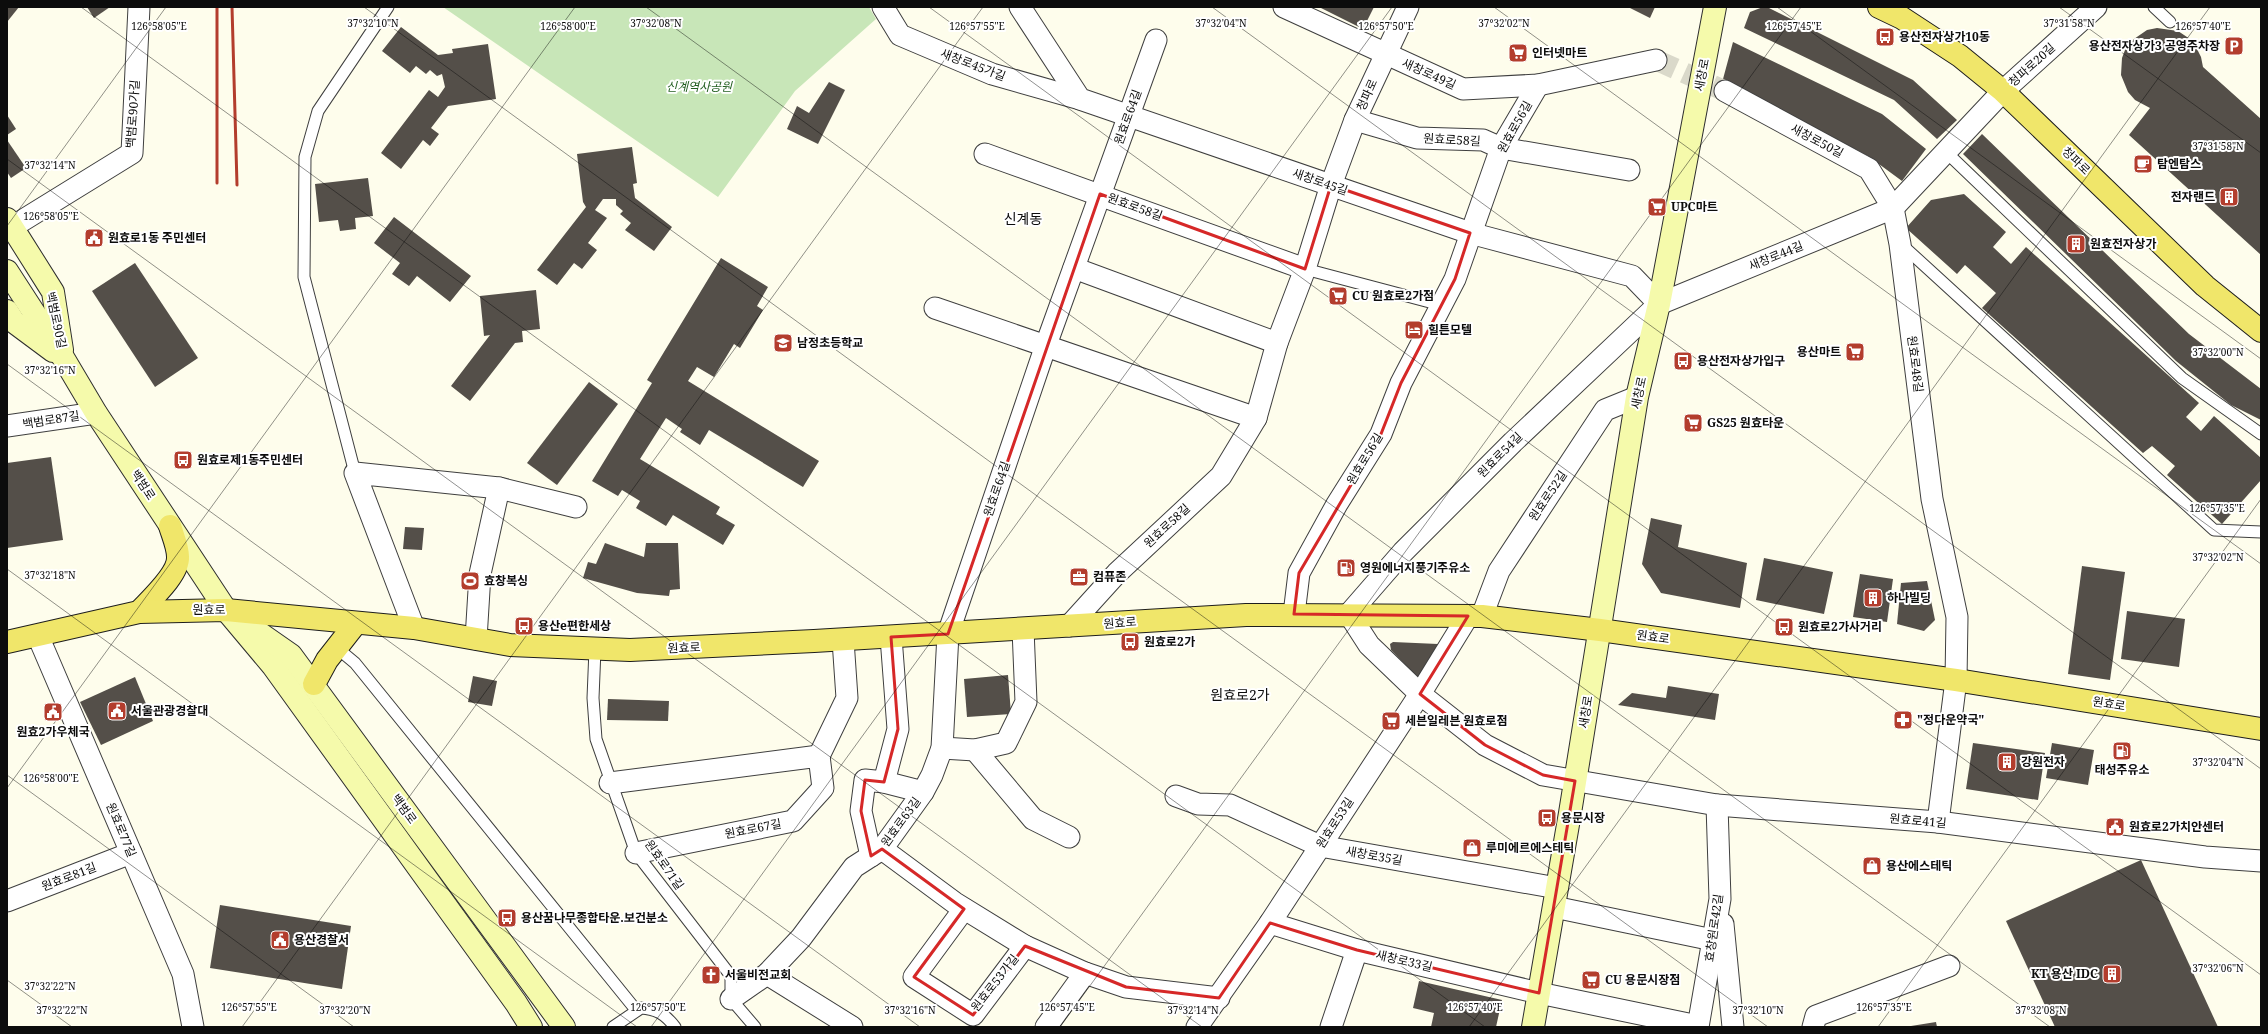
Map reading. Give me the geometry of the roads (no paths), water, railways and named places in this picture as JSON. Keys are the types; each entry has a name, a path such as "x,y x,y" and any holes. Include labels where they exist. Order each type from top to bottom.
{"main road":[{"name":"새창로","path":"1532,1027 1575,781 1637,397 1659,304 1715,7"},
{"name":"청파로","path":"1879,7 1902,18 1960,56 2003,91 2205,286 2261,331"},
{"name":"백범로90길","path":"10,223 53,292 64,359"},
{"name":"백범로","path":"7,271 64,359 96,413 226,610 273,666 531,1027"},
{"name":"백범로","path":"7,280 64,359"},
{"name":"백범로90길","path":"7,311 14,322 64,359"},
{"path":"139,612 162,587 176,567 179,558 170,526"},
{"name":"백범로","path":"226,610 291,655 558,1023"},
{"name":"원효로","path":"7,642 139,612 226,610 414,628 510,645 630,650 843,640 1246,615 1349,614 1475,616 1600,630 1956,680 2261,729"},
{"path":"306,713 306,698 319,692 321,670 356,623"}],"street":[{"name":"백범로90가길","path":"10,223 132,153 139,7"},
{"name":"새창로45가길","path":"882,7 900,35 992,74 1080,99"},
{"path":"1020,7 1080,99"},
{"name":"새창로49길","path":"1284,7 1463,89 1538,85 1656,60"},
{"name":"청파로","path":"1331,185 1356,120 1385,54 1408,7"},
{"name":"청파로20길","path":"2003,91 2096,7"},
{"name":"원효로64길","path":"948,634 1046,345 1156,40"},
{"name":"원효로56길","path":"1294,614 1299,573 1337,504 1381,434 1401,383 1455,279 1501,148 1538,85"},
{"name":"새창로50길","path":"1725,91 1869,169 1893,208"},
{"path":"1893,208 2003,91"},
{"name":"새창로45길","path":"1080,99 1128,117 1470,233 1632,276 1659,304"},
{"name":"원효로58길","path":"1356,120 1417,138 1483,140 1501,148"},
{"path":"1501,148 1629,170"},
{"path":"985,154 1100,194"},
{"name":"원효로58길","path":"1068,626 1117,573 1221,476 1256,418 1277,343 1305,269 1331,185"},
{"name":"원효로58길","path":"1100,194 1305,269"},
{"name":"새창로44길","path":"1659,304 1893,208"},
{"name":"원효로48길","path":"1893,208 1900,244 1932,499 1957,617 1956,680"},
{"path":"1074,268 1277,343"},
{"name":"원효로54길","path":"1349,614 1403,552 1513,442 1659,304"},
{"path":"935,308 1256,418"},
{"name":"원효로52길","path":"1475,616 1499,571 1605,410 1637,397"},
{"name":"백범로87길","path":"7,426 96,413"},
{"path":"414,628 355,473 499,488 576,507"},
{"path":"476,639 480,574 499,488"},
{"path":"1349,614 1369,645 1420,694 1485,745 1543,774 1575,781"},
{"name":"원효로53길","path":"1197,1027 1219,998 1270,923 1420,694 1475,616"},
{"path":"942,748 975,750 1006,743 1026,702 1023,629"},
{"name":"원효로63길","path":"731,999 766,974 801,938 854,867 877,853 923,792 942,748 948,634"},
{"name":"원효로77길","path":"38,636 182,974 193,1027"},
{"path":"884,782 898,729 891,637"},
{"path":"610,783 819,756 847,698 843,640"},
{"path":"1938,822 1956,680"},
{"path":"975,750 1033,819 1068,837"},
{"name":"원효로67길","path":"636,853 793,821 823,788 819,756"},
{"path":"877,853 861,811 865,780 884,782 923,792"},
{"name":"원효로41길","path":"1575,781 1716,805 1938,822 2204,856 2261,861"},
{"name":"새창로35길","path":"1176,796 1198,804 1230,805 1320,846 1555,898"},
{"name":"효창원로42길","path":"1698,1026 1720,899 1716,805"},
{"name":"원효로81길","path":"7,901 131,853"},
{"name":"원효로53가길","path":"877,853 1025,946 1085,973 1126,987 1219,998"},
{"path":"1555,898 1713,940"},
{"path":"1720,899 1733,1027"},
{"name":"원효로53가길","path":"964,909 914,978 973,1016 1025,946"},
{"name":"새창로33길","path":"1270,923 1358,950 1539,993"},
{"path":"1331,1027 1358,950"},
{"path":"1814,1022 1949,966"},
{"path":"1046,1027 1085,973"},
{"path":"766,974 852,1027"},
{"path":"1539,993 1698,1026"}],"lane":[{"path":"355,473 304,277 306,156 318,111 388,7"},
{"path":"2154,7 2170,22"},
{"path":"1946,152 2182,378 2261,434"},
{"path":"1900,244 2214,530 2261,532"},
{"path":"1305,269 1441,305"},
{"path":"337,648 355,663 636,1010"},
{"name":"원효로71길","path":"595,649 593,698 596,738 610,783 636,853 731,976 731,999"},
{"path":"731,999 755,1027"},
{"path":"613,1027 641,1008 655,1010 662,1013 674,1027"}],"tunnel":[{"path":"1656,60 1725,91"}],"railway":[{"path":"217,7 217,183"},
{"path":"232,7 237,185"}],"place":[{"name":"용산전자상가10동","path":"1885,37"},
{"name":"용산전자상가3 공영주차장","path":"2234,46"},
{"name":"인터넷마트","path":"1518,53"},
{"name":"탐엔탐스","path":"2143,164"},
{"name":"전자랜드","path":"2229,197"},
{"name":"UPC마트","path":"1657,207"},
{"name":"원효로1동 주민센터","path":"94,238"},
{"name":"원효전자상가","path":"2076,244"},
{"name":"CU 원효로2가점","path":"1338,296"},
{"name":"힐튼모텔","path":"1414,330"},
{"name":"남정초등학교","path":"783,343"},
{"name":"용산마트","path":"1855,352"},
{"name":"용산전자상가입구","path":"1683,361"},
{"name":"GS25 원효타운","path":"1693,423"},
{"name":"원효로제1동주민센터","path":"183,460"},
{"name":"영원에너지풍기주유소","path":"1346,568"},
{"name":"컴퓨존","path":"1079,577"},
{"name":"효창복싱","path":"470,581"},
{"name":"하나빌딩","path":"1873,598"},
{"name":"용산e편한세상","path":"524,626"},
{"name":"원효로2가사거리","path":"1784,627"},
{"name":"원효로2가","path":"1130,642"},
{"name":"서울관광경찰대","path":"117,711"},
{"name":"원효2가우체국","path":"53,712"},
{"name":"\"정다운약국\"","path":"1903,720"},
{"name":"세븐일레븐 원효로점","path":"1391,721"},
{"name":"태성주유소","path":"2122,751"},
{"name":"강원전자","path":"2007,762"},
{"name":"용문시장","path":"1547,818"},
{"name":"원효로2가치안센터","path":"2115,827"},
{"name":"루미에르에스테틱","path":"1472,848"},
{"name":"용산에스테틱","path":"1872,866"},
{"name":"용산꿈나무종합타운.보건분소","path":"507,918"},
{"name":"용산경찰서","path":"280,940"},
{"name":"KT 용산 IDC","path":"2112,974"},
{"name":"서울비전교회","path":"711,975"},
{"name":"CU 용문시장점","path":"1591,980"}],"district":[{"name":"신계동","path":"1023,219"},
{"name":"원효로2가","path":"1240,695"}],"park label":[{"name":"신계역사공원","path":"699,87"}]}
